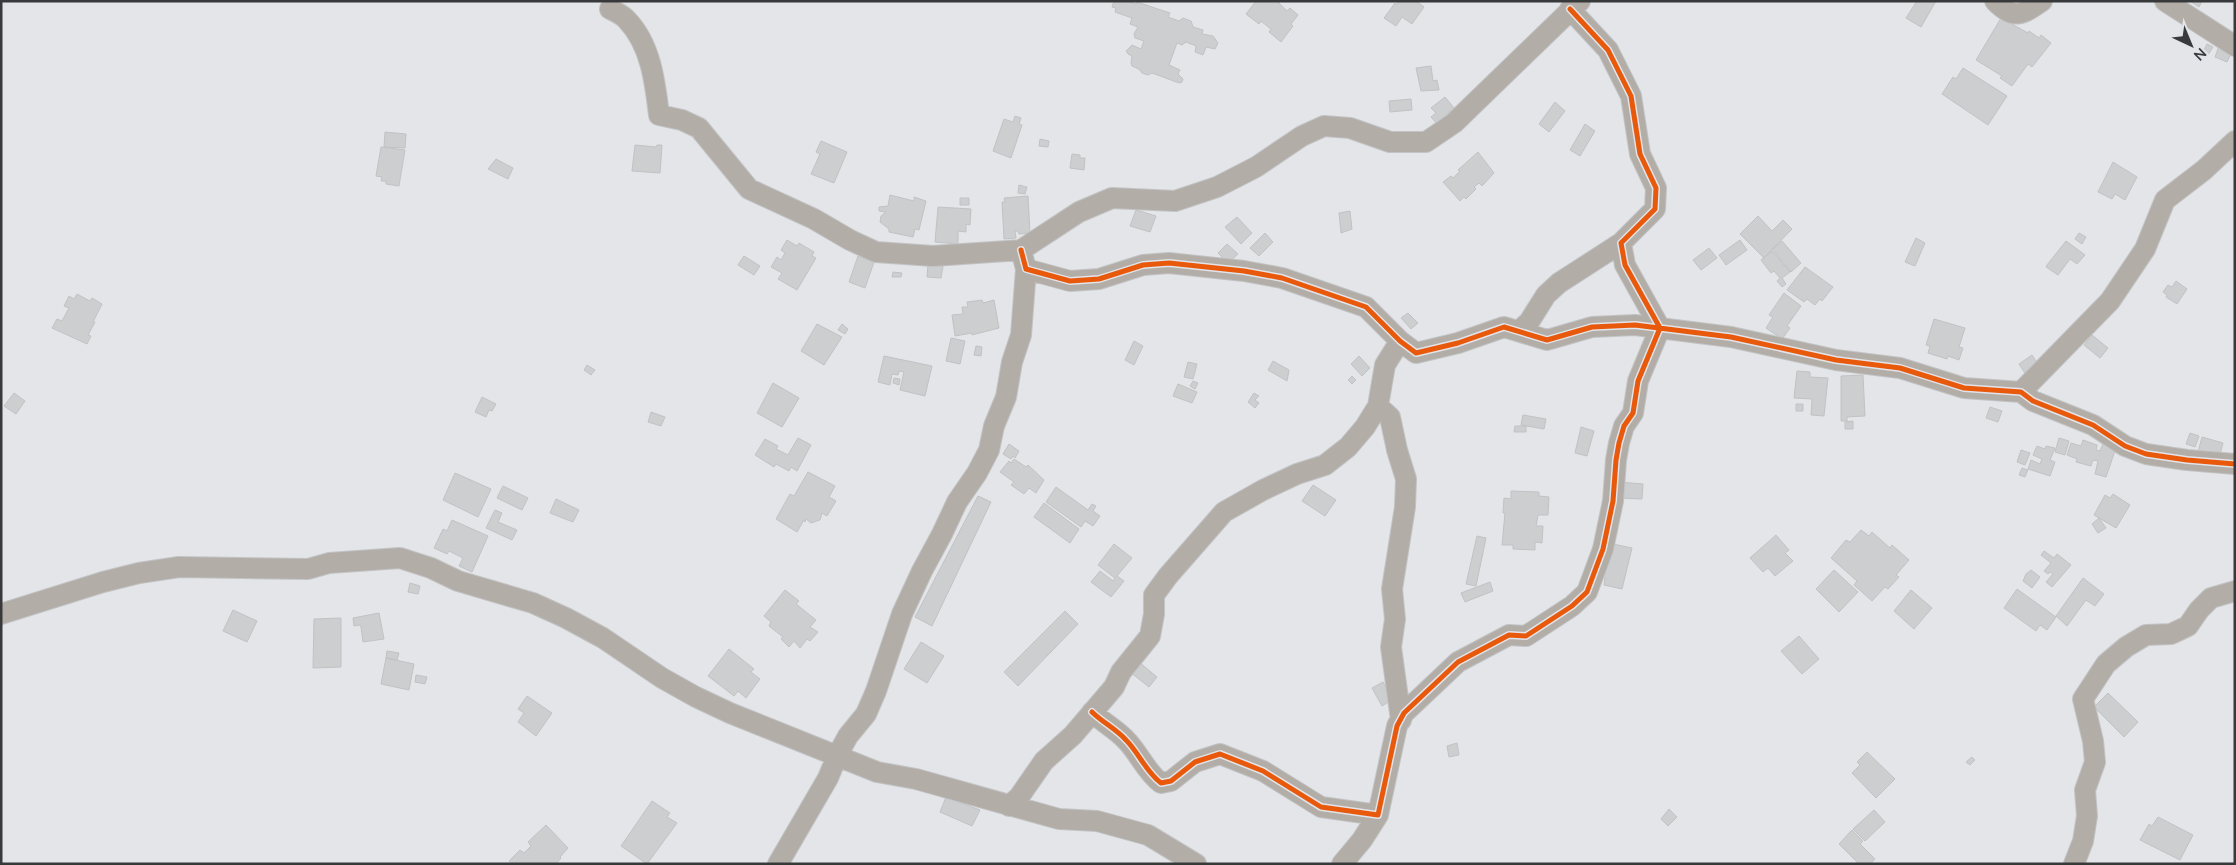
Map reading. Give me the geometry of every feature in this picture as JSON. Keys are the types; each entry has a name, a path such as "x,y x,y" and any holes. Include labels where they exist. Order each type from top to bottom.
{"street":[{"path":"1995,1 2008,11 2018,14 2027,13 2042,1"},
{"path":"2165,1 2235,46"},
{"path":"778,864 828,778 848,736 866,714 882,675 902,614 922,571 957,502 977,473 989,450 994,426 1006,397 1012,362 1021,335 1023,260 1079,212 1112,198 1175,201 1217,187 1256,167 1302,136 1324,126 1350,128 1390,142 1426,142 1454,123 1575,5 1608,50 1631,96 1640,154 1656,188 1655,210 1621,243 1559,283 1546,295 1529,322 1519,331"},
{"path":"610,9 626,19 638,35 649,57 659,115 682,120 699,128 749,189 814,219 850,240 876,252 1023,260 1056,279 1070,281 1099,278 1143,265 1169,263 1273,276 1366,307 1416,353 1451,346 1504,327 1547,340 1592,327 1635,325 1731,337 1836,360 1900,368 1964,388 2021,392 2042,405 2093,425 2125,446 2146,454 2187,460 2234,462"},
{"path":"2021,392 2110,301 2145,249 2165,200 2232,150"},
{"path":"1621,243 1625,265 1660,328"},
{"path":"1023,293 1046,286 1056,279"},
{"path":"1342,864 1362,840 1378,815 1386,770 1401,720 1415,702 1458,662 1509,635 1526,636 1572,606 1587,592 1603,549 1613,501 1619,443 1624,426 1633,413 1638,381 1660,328"},
{"path":"1010,806 1019,797 1044,761 1073,735 1114,687 1121,672 1150,636 1154,614 1154,595 1168,576 1224,512 1262,490 1297,474 1325,466 1348,447 1365,427 1378,406 1384,365 1400,340"},
{"path":"1378,406 1390,417 1406,480 1406,507 1392,589 1395,619 1391,647 1401,720"},
{"path":"1,614 103,582 139,573 179,567 308,569 329,563 400,558 432,568 458,581 533,603 603,638 662,678 696,697 730,713 876,772 916,779 1059,819 1097,821 1148,836 1196,864"},
{"path":"2074,864 2083,841 2087,816 2085,790 2095,762 2093,740 2083,699 2106,664 2126,647 2146,635 2171,634 2188,626 2199,610 2211,598 2235,591"},
{"path":"1092,712 1105,725 1125,738 1153,777 1161,783 1171,781 1195,762 1220,754 1263,771 1321,806 1378,815"}],"building":[{"path":"1114,1 1128,1 1136,4 1137,2 1170,13 1168,17 1179,21 1183,18 1191,21 1193,27 1203,30 1202,34 1213,36 1218,43 1215,49 1206,47 1203,55 1195,52 1196,46 1186,42 1182,45 1177,43 1169,65 1180,70 1178,74 1183,79 1182,82 1179,83 1152,73 1148,75 1142,73 1139,69 1132,66 1132,56 1126,51 1132,45 1141,49 1144,41 1135,38 1134,34 1138,27 1130,24 1132,18 1115,12 1116,8 1112,7"},
{"path":"1256,1 1280,1 1279,3 1287,11 1290,8 1298,15 1291,24 1293,26 1281,42 1269,32 1271,29 1261,21 1259,24 1246,14"},
{"path":"1399,1 1416,1 1424,7 1412,24 1402,17 1396,26 1384,18 1395,3 1396,5"},
{"path":"1917,1 1936,1 1921,27 1906,18"},
{"path":"2190,1 2202,1 2199,7"},
{"path":"2001,18 2028,33 2029,31 2039,38 2041,35 2051,43 2032,67 2028,64 2012,86 2000,78 2002,76 1976,60"},
{"path":"2207,44 2213,47 2208,55 2203,52"},
{"path":"2219,46 2232,52 2227,62 2215,57"},
{"path":"1431,66 1433,81 1437,80 1439,90 1421,91 1416,68"},
{"path":"1963,68 2007,96 1988,125 1942,94 1953,77 1956,79"},
{"path":"1445,97 1454,108 1437,124 1431,117 1436,113 1431,108"},
{"path":"1411,99 1412,110 1390,112 1389,101"},
{"path":"1555,102 1565,111 1549,132 1539,124"},
{"path":"1015,116 1021,118 1019,124 1022,125 1011,158 993,151 1004,119 1013,122"},
{"path":"1585,124 1595,131 1580,156 1570,150"},
{"path":"385,132 406,134 405,148 384,147"},
{"path":"1040,139 1049,141 1048,147 1039,146"},
{"path":"821,141 847,152 834,183 811,174 820,154 816,152"},
{"path":"635,145 656,147 657,145 662,145 660,173 632,171"},
{"path":"381,147 405,150 399,186 386,184 386,181 381,181 382,177 376,176"},
{"path":"1478,152 1494,173 1482,186 1479,183 1466,199 1464,197 1460,201 1443,182 1451,176 1453,178 1460,171 1458,170"},
{"path":"1072,154 1085,158 1084,170 1070,168"},
{"path":"496,159 513,168 508,179 488,169"},
{"path":"2113,162 2137,177 2125,200 2115,194 2112,199 2098,192"},
{"path":"1019,185 1027,187 1025,194 1018,193"},
{"path":"890,195 914,201 914,197 926,201 919,230 915,229 913,237 889,232 889,229 880,222 881,216 886,212 879,211 879,207 888,206"},
{"path":"1028,196 1030,233 1019,234 1018,231 1015,231 1016,238 1004,239 1002,202 1005,202 1004,198"},
{"path":"960,198 969,198 969,205 960,205"},
{"path":"938,207 971,209 970,225 966,224 966,232 958,231 958,244 935,242"},
{"path":"1136,210 1156,216 1150,232 1130,226"},
{"path":"1350,211 1352,229 1341,233 1339,213"},
{"path":"1758,216 1772,231 1783,220 1792,229 1764,258 1740,234"},
{"path":"1237,217 1252,233 1241,244 1225,227"},
{"path":"1265,233 1273,242 1259,256 1250,248"},
{"path":"2079,233 2086,237 2082,244 2075,239"},
{"path":"1916,238 1925,243 1915,266 1905,262"},
{"path":"787,240 797,246 799,243 814,252 812,256 816,258 797,290 778,279 782,273 771,267 777,257 781,260 785,253 781,250"},
{"path":"1740,240 1747,250 1726,265 1719,255"},
{"path":"1782,241 1801,263 1791,272 1772,249"},
{"path":"2066,241 2085,255 2077,264 2070,259 2058,275 2046,267"},
{"path":"1227,244 1238,254 1228,263 1218,253"},
{"path":"1709,248 1717,258 1701,270 1693,260"},
{"path":"1772,251 1790,272 1782,278 1786,284 1782,287 1777,281 1780,278 1774,271 1771,273 1761,260"},
{"path":"744,256 760,266 754,275 738,265"},
{"path":"858,256 874,262 865,288 849,282"},
{"path":"928,264 943,266 941,278 927,277"},
{"path":"1805,267 1833,287 1822,301 1820,299 1815,305 1807,299 1804,302 1787,290"},
{"path":"893,272 902,273 901,277 892,277"},
{"path":"2176,281 2187,289 2177,304 2166,297 2167,295 2163,292 2168,285 2172,287"},
{"path":"1784,293 1801,306 1787,326 1790,328 1782,339 1766,328 1773,317 1769,315"},
{"path":"77,294 90,301 92,298 102,304 88,335 91,336 87,344 52,328 57,319 62,321 69,308 64,306 69,296 74,299"},
{"path":"982,300 983,303 994,300 999,328 972,335 972,333 955,336 952,315 963,314 962,307 968,307 967,302"},
{"path":"1408,313 1418,323 1411,329 1401,318"},
{"path":"1934,319 1965,328 1959,347 1963,348 1959,360 1948,356 1947,359 1928,353 1930,346 1926,345"},
{"path":"817,324 842,337 824,365 801,351"},
{"path":"842,324 848,329 845,334 838,330"},
{"path":"2092,335 2108,348 2100,358 2084,345"},
{"path":"951,338 965,341 960,364 946,361"},
{"path":"1134,341 1143,346 1134,365 1125,360"},
{"path":"976,346 982,347 981,356 974,355"},
{"path":"2032,355 2041,369 2028,378 2019,364"},
{"path":"884,356 932,366 925,396 900,390 904,372 899,371 898,375 892,374 890,385 878,382"},
{"path":"1359,356 1370,368 1362,376 1351,364"},
{"path":"1273,361 1289,370 1287,381 1268,370"},
{"path":"1188,362 1197,364 1193,379 1184,377"},
{"path":"587,365 595,370 591,375 584,370"},
{"path":"1797,371 1810,372 1810,377 1828,378 1824,416 1811,415 1812,399 1794,398"},
{"path":"1863,375 1865,416 1847,417 1847,421 1841,421 1841,376"},
{"path":"1352,376 1356,380 1352,384 1348,380"},
{"path":"894,378 900,379 899,385 893,383"},
{"path":"1193,381 1198,383 1195,389 1190,386"},
{"path":"773,383 799,398 782,427 757,413"},
{"path":"1178,384 1197,392 1192,403 1173,396"},
{"path":"14,393 25,401 16,414 4,406"},
{"path":"1254,393 1259,396 1255,400 1259,403 1255,408 1248,402"},
{"path":"482,397 496,404 492,411 489,410 486,417 475,412"},
{"path":"1796,404 1803,404 1803,411 1796,411"},
{"path":"1990,407 2002,411 1998,422 1986,418"},
{"path":"651,412 665,417 661,426 648,422"},
{"path":"1523,415 1546,419 1544,429 1521,425"},
{"path":"1853,421 1853,429 1845,429 1845,422"},
{"path":"1515,426 1526,426 1526,432 1514,432"},
{"path":"1581,427 1594,431 1587,456 1575,453"},
{"path":"2190,433 2199,436 2195,447 2186,444"},
{"path":"2202,437 2223,443 2219,458 2198,452"},
{"path":"798,438 811,445 797,471 791,467 789,471 776,464 774,467 755,455 765,439 778,446 776,449 788,455"},
{"path":"2059,438 2069,441 2065,455 2055,452"},
{"path":"2083,440 2097,445 2096,450 2100,451 2103,444 2116,448 2106,477 2095,474 2098,461 2093,460 2091,466 2076,462 2077,459 2067,455 2071,443 2081,446"},
{"path":"1009,444 1019,451 1015,458 1013,456 1011,459 1003,454"},
{"path":"2037,446 2045,449 2046,446 2055,448 2050,460 2055,462 2050,476 2028,469 2031,460 2040,464 2042,459 2033,455"},
{"path":"2021,450 2030,453 2025,465 2017,462"},
{"path":"1014,459 1026,467 1028,465 1044,480 1036,493 1029,488 1024,494 1011,485 1014,482 1000,472 1009,461 1011,463"},
{"path":"2022,468 2028,470 2025,477 2019,475"},
{"path":"808,472 835,486 829,497 836,501 827,516 822,513 820,520 811,523 806,519 805,522 804,520 797,532 776,519 790,494 794,496"},
{"path":"455,473 491,489 478,517 443,500"},
{"path":"1619,482 1643,484 1642,499 1618,498"},
{"path":"1313,485 1336,500 1325,516 1302,501"},
{"path":"503,486 528,498 522,510 497,498"},
{"path":"1056,487 1088,510 1092,504 1096,506 1093,511 1100,516 1093,526 1085,521 1081,527 1046,502"},
{"path":"1511,491 1539,492 1539,496 1549,497 1548,515 1538,515 1536,526 1543,526 1542,543 1535,542 1535,550 1513,549 1513,545 1502,545 1505,513 1503,513 1504,498 1511,499"},
{"path":"2113,494 2130,505 2116,528 2094,515 2105,495 2110,498"},
{"path":"978,496 991,502 932,626 915,617"},
{"path":"556,499 579,510 573,522 550,513"},
{"path":"1044,503 1079,529 1070,543 1034,517"},
{"path":"495,510 502,513 498,522 517,530 512,540 486,528"},
{"path":"2099,518 2106,528 2098,533 2092,524"},
{"path":"452,520 488,536 472,572 459,566 463,558 449,551 447,554 434,548 443,529 447,531"},
{"path":"1861,530 1869,536 1872,532 1890,548 1892,545 1909,560 1896,575 1899,577 1888,589 1885,587 1872,601 1854,585 1857,581 1831,558 1846,540 1850,542"},
{"path":"1776,535 1789,550 1785,553 1793,561 1775,576 1768,568 1763,572 1750,558"},
{"path":"1477,536 1486,538 1476,586 1466,584"},
{"path":"1114,544 1132,558 1117,576 1124,581 1111,597 1091,582 1100,571 1113,581 1115,578 1098,565"},
{"path":"1613,544 1632,548 1622,589 1604,585 1605,578 1601,577"},
{"path":"2044,551 2054,558 2057,554 2071,565 2052,587 2046,582 2053,574 2050,572 2048,574 2044,571 2051,563 2041,555"},
{"path":"1834,570 1858,592 1839,612 1816,589"},
{"path":"2031,570 2040,577 2032,588 2023,581 2026,574"},
{"path":"2083,578 2104,594 2095,606 2086,600 2067,626 2056,616"},
{"path":"1490,582 1493,591 1465,602 1461,593"},
{"path":"410,583 420,586 418,594 408,592"},
{"path":"2017,589 2056,617 2047,630 2040,625 2036,631 2004,608"},
{"path":"785,590 799,601 796,604 816,620 810,627 818,632 810,641 807,639 800,648 794,641 789,647 781,639 783,637 769,626 771,622 764,616"},
{"path":"1911,590 1932,608 1914,629 1894,611"},
{"path":"233,610 257,621 247,642 223,631"},
{"path":"1065,611 1078,624 1018,686 1004,672"},
{"path":"379,613 384,639 363,642 361,627 360,625 354,626 353,618"},
{"path":"341,618 341,667 313,668 314,619"},
{"path":"1799,636 1819,659 1802,674 1781,651"},
{"path":"921,642 944,656 927,683 904,669"},
{"path":"729,649 754,669 751,672 760,679 746,698 738,691 734,696 708,676"},
{"path":"387,651 399,653 397,660 386,658"},
{"path":"386,658 414,664 409,690 381,684"},
{"path":"1139,662 1157,677 1149,687 1130,672"},
{"path":"416,675 427,677 425,684 415,682"},
{"path":"1383,682 1393,699 1382,706 1372,688"},
{"path":"2108,693 2138,722 2124,737 2094,707"},
{"path":"527,696 552,713 536,736 518,722 524,713 518,709"},
{"path":"1457,743 1459,755 1449,757 1447,746"},
{"path":"1867,752 1895,779 1876,798 1852,773 1860,765 1857,762"},
{"path":"1972,757 1975,760 1970,765 1966,762"},
{"path":"946,797 980,810 972,826 940,812"},
{"path":"652,801 670,813 667,817 677,823 647,864 621,846"},
{"path":"1669,809 1677,817 1668,826 1661,819"},
{"path":"1874,810 1885,822 1865,841 1853,829"},
{"path":"2158,817 2193,835 2180,860 2140,840 2149,824 2152,826"},
{"path":"546,825 568,848 556,864 513,864 509,861 520,850 524,853 531,846 528,842"},
{"path":"1852,830 1863,841 1860,844 1875,859 1870,864 1859,864 1839,844"}],"cycle path":[{"path":"1092,712 1126,740 1161,783 1171,781 1195,762 1220,754 1263,771 1321,807 1378,815 1397,726 1404,713 1458,662 1509,635 1526,636 1572,606 1587,592 1603,549 1613,501 1619,443 1624,426 1633,413 1638,381 1660,328 1625,265 1621,243 1655,209 1656,188 1640,154 1631,96 1608,50 1570,9"},
{"path":"1021,250 1026,269 1070,281 1099,279 1143,265 1169,263 1244,271 1282,278 1366,307 1400,341 1416,353 1458,343 1504,327 1547,340 1592,327 1635,325 1731,337 1836,360 1900,368 1964,388 2021,392 2033,401 2093,425 2125,446 2146,454 2235,464"}]}
